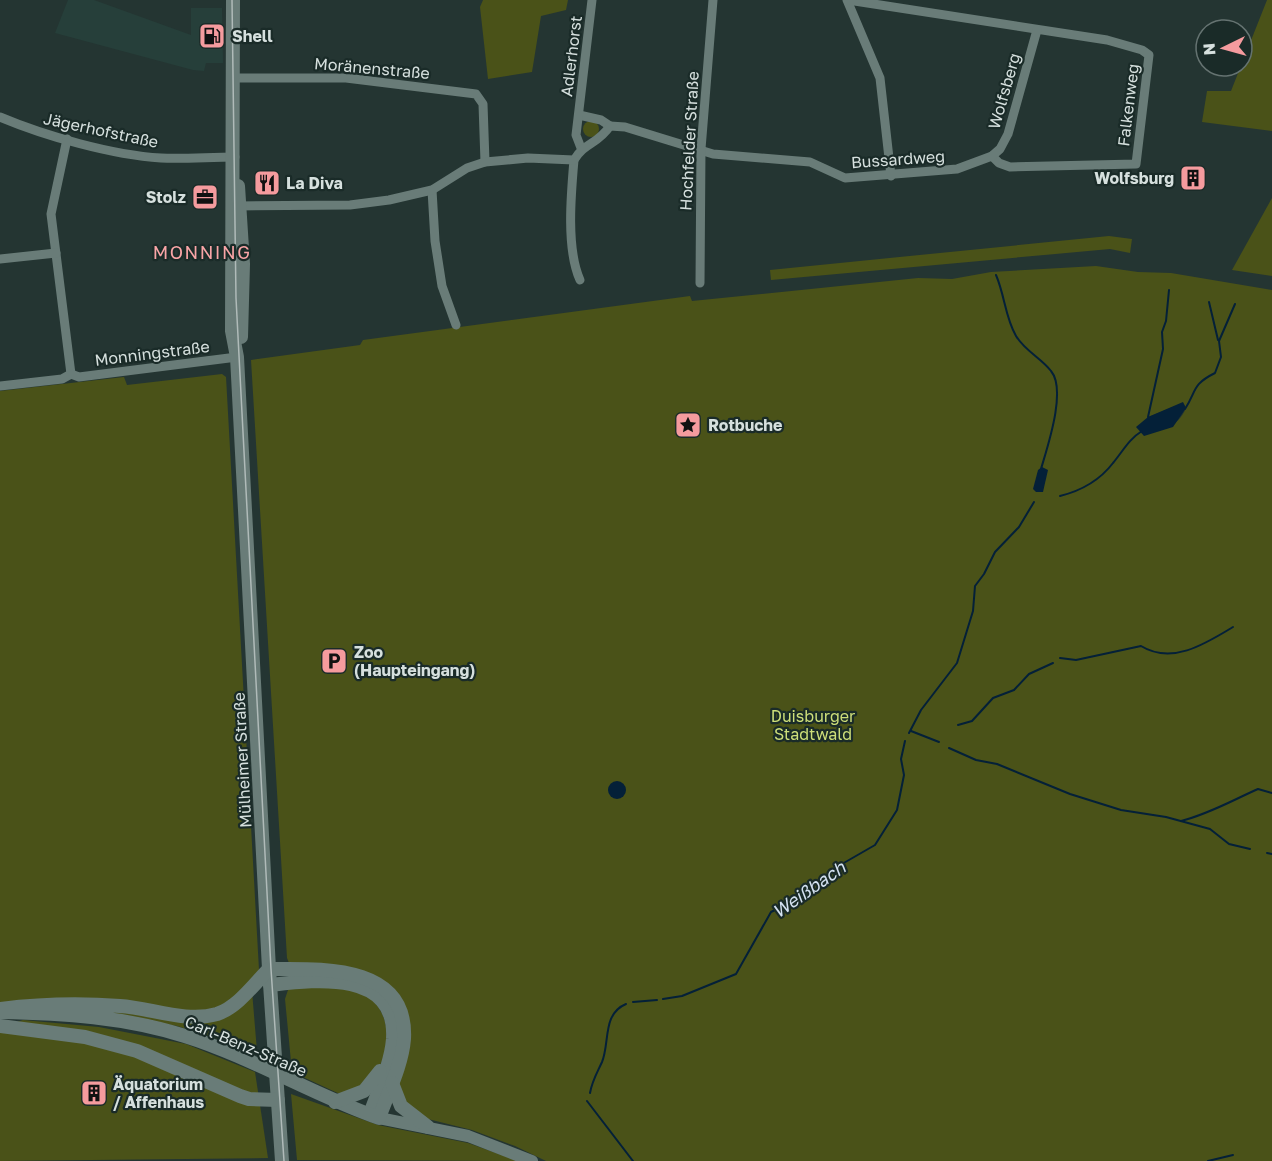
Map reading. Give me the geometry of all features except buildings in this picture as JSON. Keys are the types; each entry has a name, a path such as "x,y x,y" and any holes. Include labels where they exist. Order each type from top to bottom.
{"main road":[{"name":"Mülheimer Straße","path":"233,0 234,157 242,334 237,357 269,969 282,1161"},
{"name":"Carl-Benz-Straße","path":"0,1011 35,1004 122,1006 205,1016 227,1009 269,969"},
{"path":"269,969 346,971 371,979 386,991 397,1008 403,1028 402,1047 392,1083 374,1116"},
{"path":"270,985 337,980 366,989 382,1004 391,1021 393,1038 374,1116"},
{"name":"Carl-Benz-Straße","path":"0,1011 91,1016 168,1031 237,1056 335,1102 374,1116"},
{"path":"0,1026 86,1037 137,1052 249,1099 278,1096"},
{"path":"335,1102 364,1091 388,1060"},
{"path":"392,1083 401,1106 428,1127"}],"street":[{"name":"Adlerhorst","path":"581,148 576,135 592,0"},
{"name":"Hochfelder Straße","path":"700,283 700,149 713,0"},
{"path":"848,0 1037,30"},
{"path":"848,0 880,78 891,176"},
{"name":"Wolfsberg","path":"992,156 1000,149 1008,134 1037,30"},
{"name":"Falkenweg","path":"992,156 999,163 1010,167 1136,164 1149,55 1142,50 1107,40 1037,30"},
{"name":"Moränenstraße","path":"233,78 346,78 471,93 480,97 483,104 485,162"},
{"name":"Bussardweg","path":"579,116 601,120 610,126 625,127 713,154 810,162 845,178 957,170 992,156"},
{"name":"Jägerhofstraße","path":"0,117 32,130 143,156 234,157"},
{"path":"580,280 575,269 572,228 574,160 581,148 601,140 610,126"},
{"path":"67,139 51,207 71,374"},
{"path":"236,206 350,205 432,190 467,168 485,162 528,158 574,160"},
{"path":"432,190 435,241 442,286 456,325"},
{"path":"0,259 56,253"},
{"name":"Monningstraße","path":"0,386 62,379 71,374 80,377 237,357"},
{"name":"Carl-Benz-Straße","path":"374,1116 468,1136 532,1161"}],"shaded area":[{"path":"68,0 94,0 191,35 191,8 222,8 223,63 206,63 204,71 193,70 55,33"}],"green space":[{"path":"483,0 568,0 566,10 541,16 532,72 488,79 480,7"},
{"path":"1267,0 1272,0 1272,131 1202,122 1207,91 1231,91 1236,78 1254,78 1254,33"},
{"path":"588,121 594,121 599,129 597,135 588,137 583,132 583,126"},
{"path":"1272,198 1272,276 1232,270"},
{"path":"1109,236 1132,239 1130,253 1110,249 771,280 770,270"},
{"name":"Duisburger Stadtwald","path":"1096,266 1138,272 1171,273 1272,290 1272,1161 546,1161 515,1146 472,1130 420,1117 411,1111 399,1090 399,1006 289,963 287,958 251,360 360,345 363,340 690,296 692,301 918,278 952,279 991,272","holes":["1183,403 1186,408 1179,420 1163,429 1144,435 1148,417"]},
{"path":"222,374 226,377 259,970 251,979 257,1051 177,1026 81,1009 0,1003 0,391 124,377 127,385"},
{"path":"289,987 352,988 371,999 380,1010 386,1024 387,1038 385,1053 371,1079 359,1088 342,1095 292,1072 285,999"},
{"path":"23,1020 99,1027 186,1044 255,1072 268,1158 0,1161 0,1027"},
{"path":"291,1094 378,1125 468,1143 518,1161 297,1160"}],"water":[{"path":"1183,402 1186,408 1173,427 1144,436 1136,427 1148,417"},
{"path":"1042,467 1048,470 1043,492 1036,492 1033,489 1038,470"},
{"path":"617,781 623,784 626,790 623,796 617,799 611,796 608,790 611,784"}],"waterway":[{"path":"996,275 1016,336 1047,366 1055,380 1057,391 1054,419 1041,469"},
{"path":"1148,417 1163,349 1162,332 1166,321 1169,290"},
{"path":"1209,302 1218,340"},
{"path":"1185,409 1198,385 1215,373 1221,357 1219,341 1235,304"},
{"path":"1060,496 1096,480 1108,469 1130,441 1142,431"},
{"path":"909,733 921,710 957,663 973,611 975,586 995,552 1019,527 1034,502"},
{"path":"1060,658 1076,660 1141,646 1153,651 1176,653 1211,640 1233,627"},
{"path":"958,725 972,721 993,698 1014,690 1029,674 1053,663"},
{"path":"911,731 939,742"},
{"name":"Weißbach","path":"663,999 682,996 736,974 771,912 791,902 842,864 875,845 897,810 904,775 901,759 905,741"},
{"path":"949,748 976,760 997,764 1070,794 1121,810 1166,817 1210,829 1229,844 1250,849"},
{"path":"1181,821 1211,811 1258,789 1272,793"},
{"path":"1267,853 1272,854"},
{"name":"Weißbach","path":"633,1002 657,1000"},
{"name":"Weißbach","path":"590,1093 602,1062 610,1022 618,1009 626,1004"},
{"name":"Weißbach","path":"587,1101 633,1161"},
{"path":"1208,1161 1233,1155"}],"tram line":[{"path":"232,0 236,298 271,969 284,1161"}],"place":[{"name":"Shell","path":"212,36"},
{"name":"Wolfsburg","path":"1193,178"},
{"name":"La Diva","path":"267,183"},
{"name":"Stolz","path":"205,197"},
{"name":"Rotbuche","path":"688,425"},
{"name":"Zoo (Haupteingang)","path":"334,661"},
{"name":"Äquatorium / Affenhaus","path":"94,1093"}],"district":[{"name":"MONNING","path":"202,253"}]}
